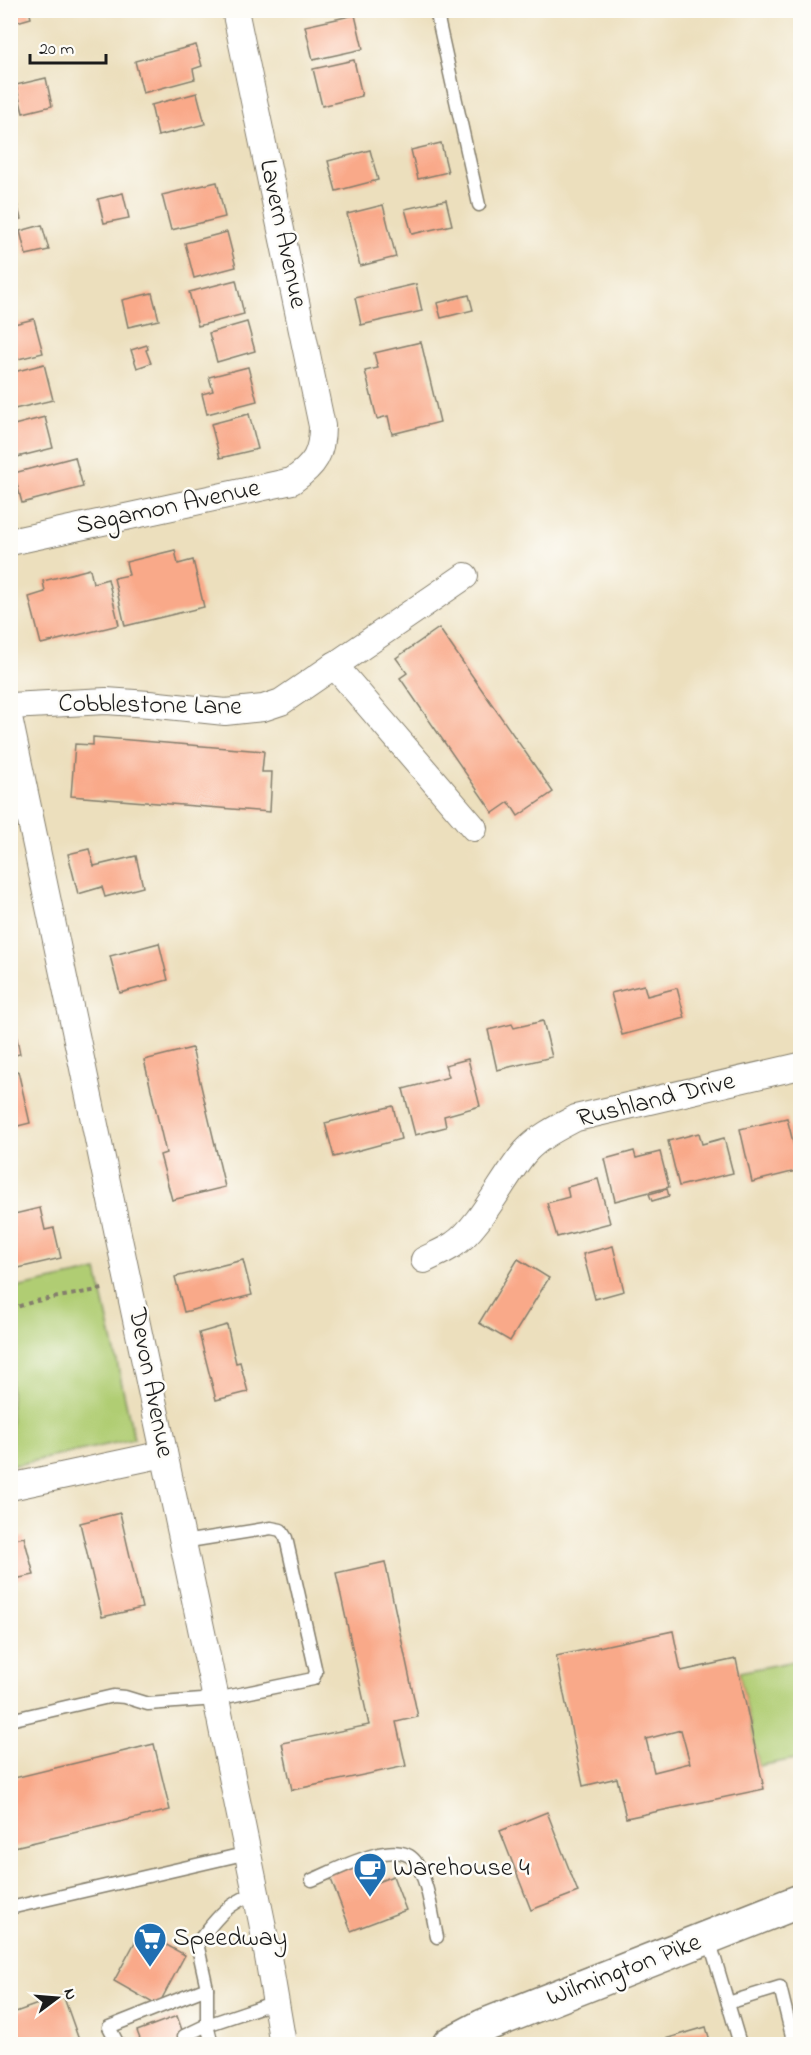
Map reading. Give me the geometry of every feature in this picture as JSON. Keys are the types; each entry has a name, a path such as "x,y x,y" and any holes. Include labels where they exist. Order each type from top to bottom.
{"main road":[{"name":"Wilmington Pike","path":"449,2044 483,2026 801,1901"}],"street":[{"name":"Lavern Avenue","path":"235,10 322,426 322,442 317,457"},
{"name":"Sagamon Avenue","path":"10,542 292,480 308,470 317,457"},
{"name":"Cobblestone Lane","path":"10,706 106,701 225,712 253,709 281,702 465,576"},
{"path":"334,666 474,828"},
{"name":"Devon Avenue","path":"10,722 248,1853 283,2044"},
{"name":"Rushland Drive","path":"424,1260 455,1244 478,1219 527,1150 549,1132 576,1118 801,1066"},
{"path":"10,1487 164,1454"}],"lane":[{"path":"436,10 479,205"},
{"path":"10,1720 113,1696 148,1704 216,1699 312,1679 316,1672 286,1538 281,1530 271,1528 183,1542"},
{"path":"312,1880 382,1852 401,1852 414,1860 423,1878 437,1937"},
{"path":"10,1908 248,1853"},
{"path":"212,2044 207,2025 207,1988 197,1943 224,1909 235,1901 256,1892"},
{"path":"708,1938 740,2044"},
{"path":"118,2044 109,2026 207,1988"},
{"path":"728,2003 780,1988 794,2044"},
{"path":"184,2036 207,2025 275,2002"}],"path":[{"path":"10,1309 130,1284"}],"green space":[{"path":"97,1271 134,1439 11,1466 11,1289"},
{"path":"800,1660 800,1758 759,1766 739,1672"}],"building":[{"path":"10,10 29,10 31,18 10,24"},
{"path":"355,15 363,49 313,60 305,26"},
{"path":"196,45 202,66 193,69 195,79 143,93 135,61"},
{"path":"354,60 362,96 322,106 313,69"},
{"path":"46,78 52,106 23,113 16,85"},
{"path":"197,93 205,124 158,136 151,105"},
{"path":"441,143 448,172 418,179 411,150"},
{"path":"370,150 378,180 336,191 328,161"},
{"path":"217,182 225,217 171,230 162,195"},
{"path":"10,185 12,185 21,219 10,222"},
{"path":"123,193 129,218 104,223 98,199"},
{"path":"446,200 452,225 412,234 405,209"},
{"path":"383,205 396,257 360,266 347,214"},
{"path":"42,225 49,250 26,255 20,231"},
{"path":"227,232 236,267 194,278 185,243"},
{"path":"236,280 244,314 198,326 189,292"},
{"path":"416,284 422,311 361,325 355,298"},
{"path":"152,293 159,320 128,327 122,300"},
{"path":"469,295 473,310 441,318 437,303"},
{"path":"34,319 43,353 10,361 10,325"},
{"path":"247,322 255,351 217,362 209,333"},
{"path":"421,342 440,422 392,434 388,416 377,419 365,371 378,368 374,353"},
{"path":"147,345 146,350 151,363 137,368 131,350"},
{"path":"44,364 53,400 10,410 10,373"},
{"path":"248,367 257,401 207,414 202,394 213,391 209,377"},
{"path":"249,414 258,449 220,458 211,424"},
{"path":"45,417 53,448 17,457 10,426"},
{"path":"75,457 83,487 22,503 14,473"},
{"path":"175,550 178,564 193,560 204,607 125,626 114,578 129,575 126,562"},
{"path":"90,569 93,583 108,579 119,625 41,644 29,597 45,592 43,581"},
{"path":"439,628 553,792 518,816 509,802 493,813 400,678 407,673 396,658"},
{"path":"93,737 264,751 262,772 272,772 270,812 71,796 75,744 93,745"},
{"path":"89,849 94,866 136,856 143,887 105,897 102,887 78,894 68,854"},
{"path":"159,943 168,980 120,993 110,956"},
{"path":"644,985 647,996 677,988 685,1018 622,1035 611,993"},
{"path":"543,1021 552,1057 497,1070 488,1030 512,1024 514,1028"},
{"path":"14,1024 20,1054 10,1056 10,1025"},
{"path":"192,1048 225,1187 172,1200 160,1155 166,1153 144,1060"},
{"path":"468,1059 480,1106 444,1116 446,1127 415,1135 403,1089 449,1077 445,1065"},
{"path":"18,1071 30,1123 10,1128 10,1073"},
{"path":"393,1106 401,1139 334,1157 325,1123"},
{"path":"787,1118 800,1170 752,1182 740,1129"},
{"path":"699,1133 702,1144 724,1138 733,1173 679,1186 668,1141"},
{"path":"634,1151 636,1158 660,1152 669,1187 615,1201 605,1159"},
{"path":"598,1179 610,1223 557,1237 547,1203 569,1197 567,1187"},
{"path":"667,1189 669,1196 652,1201 649,1194"},
{"path":"40,1208 45,1230 54,1228 61,1258 10,1270 10,1215"},
{"path":"613,1246 624,1291 595,1299 583,1254"},
{"path":"518,1259 549,1278 510,1341 479,1323"},
{"path":"243,1260 252,1295 184,1312 175,1277"},
{"path":"227,1325 236,1363 240,1362 248,1392 216,1400 199,1333"},
{"path":"120,1513 142,1608 102,1617 80,1523"},
{"path":"24,1537 34,1575 10,1580 10,1540"},
{"path":"385,1562 418,1717 396,1722 406,1766 292,1790 282,1743 369,1725 336,1573"},
{"path":"673,1631 681,1671 736,1659 764,1789 626,1818 617,1778 583,1786 556,1656","holes":["681,1730 690,1763 654,1772 646,1739"]},
{"path":"154,1744 170,1810 10,1848 10,1779"},
{"path":"547,1812 578,1892 531,1910 500,1831"},
{"name":"Warehouse 4","path":"357,1857 367,1886 393,1876 406,1910 351,1931 327,1869"},
{"name":"Speedway","path":"141,1931 185,1955 158,2006 114,1981"},
{"path":"63,1995 79,2040 66,2044 10,2044 10,2014"},
{"name":"Speedway","path":"177,2016 187,2044 142,2044 137,2031"},
{"path":"706,2027 711,2044 656,2044 655,2042"}],"place":[{"name":"Warehouse 4","path":"370,1898"},
{"name":"Speedway","path":"150,1968"}]}
